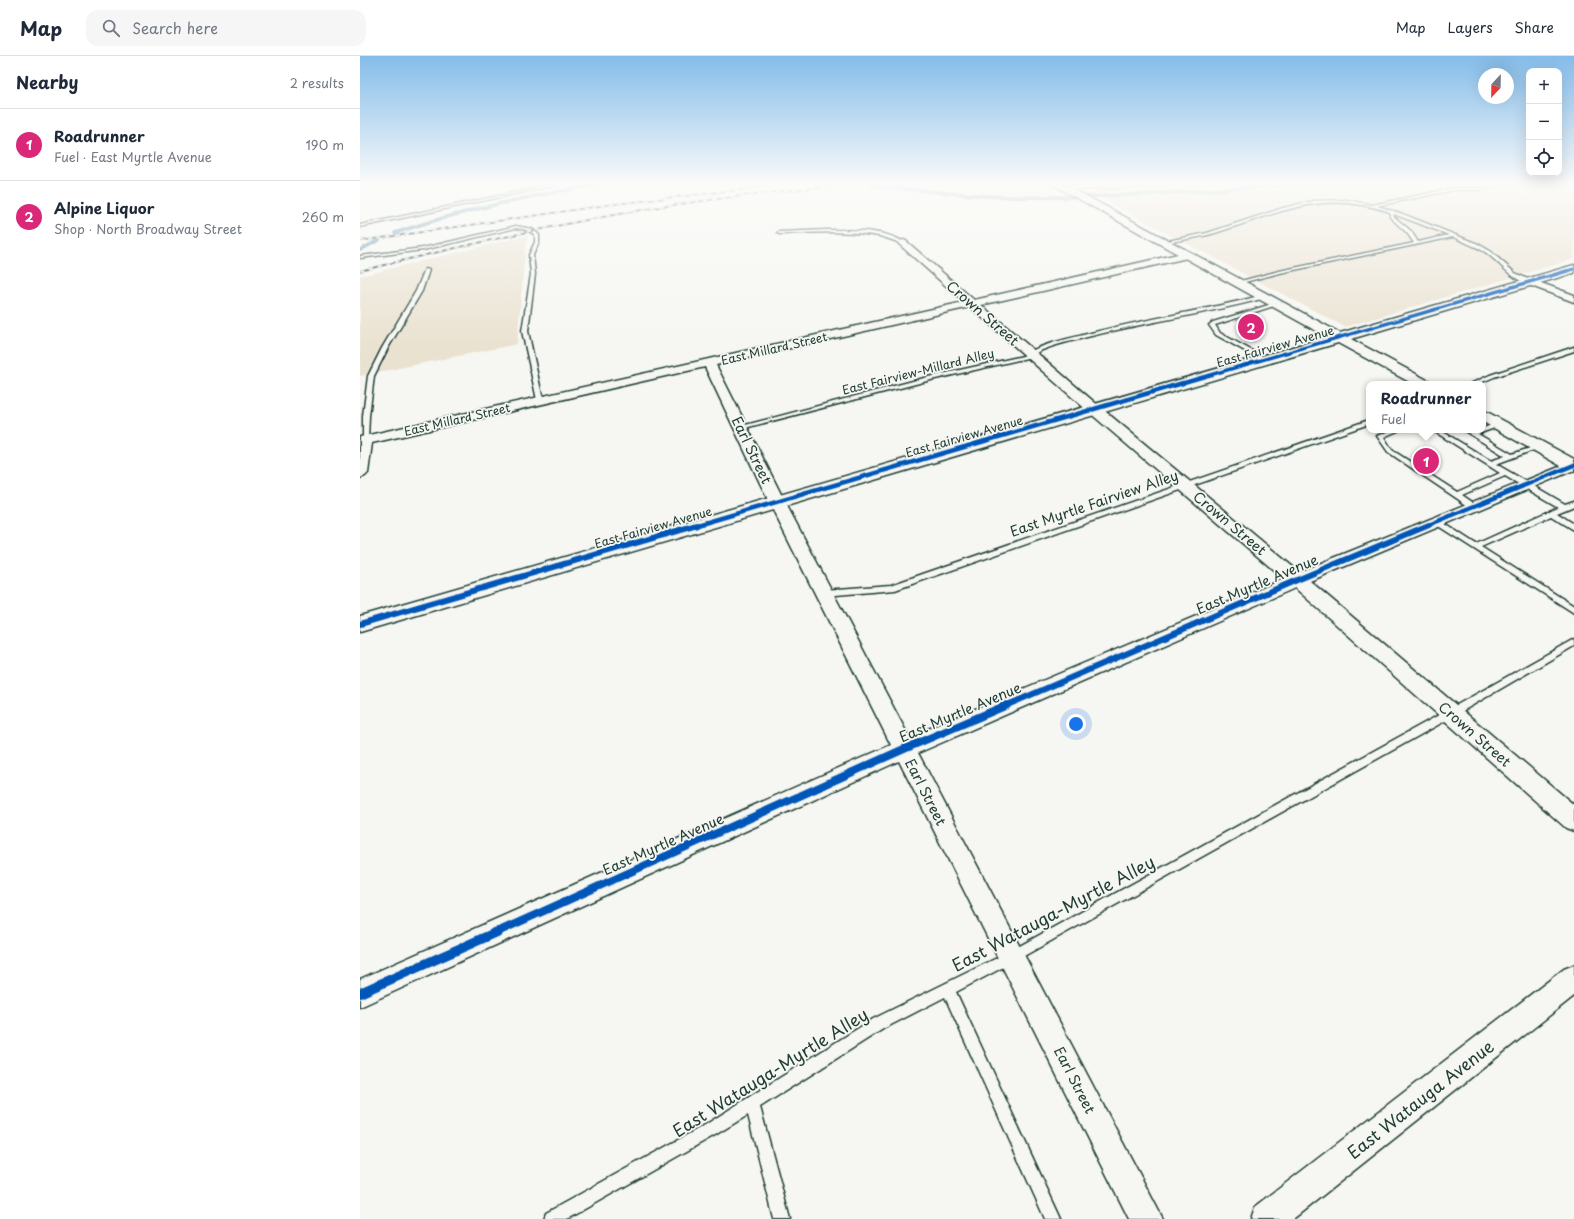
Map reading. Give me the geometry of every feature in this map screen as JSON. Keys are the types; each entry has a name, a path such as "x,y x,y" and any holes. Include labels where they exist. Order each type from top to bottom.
{"street":[{"path":"1156,237 1419,381"},
{"name":"Crown Street","path":"903,243 1095,410 1297,580 1574,820"},
{"name":"East Millard Street","path":"363,440 1187,255"},
{"name":"East Fairview Avenue","path":"360,624 1574,269"},
{"path":"1530,282 1574,299"},
{"name":"Earl Street","path":"708,363 824,594 1147,1219"},
{"path":"1486,418 1574,466"},
{"path":"360,473 363,440"},
{"name":"East Myrtle Avenue","path":"360,993 904,749 1297,580 1574,466"},
{"name":"East Watauga Avenue","path":"1267,1219 1574,979"}],"lane":[{"path":"360,257 423,249 473,237"},
{"path":"537,237 537,242 531,254 533,274 525,331 540,400"},
{"path":"894,237 903,243"},
{"path":"1164,242 1187,237"},
{"path":"1412,237 1416,243"},
{"path":"1238,283 1279,272 1446,237"},
{"path":"1456,237 1488,252 1513,274 1530,282"},
{"path":"363,440 371,376 385,348 419,290 427,270"},
{"name":"East Fairview-Millard Alley","path":"741,428 917,381 1025,356 1037,349 1119,327 1237,304 1264,297"},
{"path":"1265,360 1218,334 1212,325 1277,304"},
{"path":"1480,381 1574,349"},
{"name":"East Myrtle Fairview Alley","path":"824,594 892,588 1184,485 1366,423"},
{"path":"1486,429 1498,425"},
{"path":"1389,433 1380,436 1390,451 1474,506"},
{"path":"1440,433 1564,507"},
{"path":"1473,434 1511,456"},
{"path":"1490,464 1540,447"},
{"path":"1456,494 1506,473"},
{"path":"1475,547 1574,503"},
{"path":"1551,513 1574,527"},
{"path":"1436,522 1574,610"},
{"name":"East Watauga-Myrtle Alley","path":"552,1219 710,1130 878,1024 1012,957 1451,713 1574,642"},
{"path":"948,989 1053,1219"},
{"path":"752,1104 782,1219"}],"shaded area":[{"path":"519,237 528,237 525,251 517,344 360,376 360,276"},
{"path":"1175,237 1574,237 1574,259 1345,327"}],"waterway":[{"path":"360,250 379,240"}],"railway":[{"path":"360,241 386,237"},
{"path":"360,271 502,237"}],"cycle path":[{"path":"360,624 1574,269"},
{"path":"360,993 904,749 1297,580 1574,465"}],"place":[{"name":"Alpine Liquor","path":"1251,327"},
{"name":"Roadrunner","path":"1426,461"}]}
